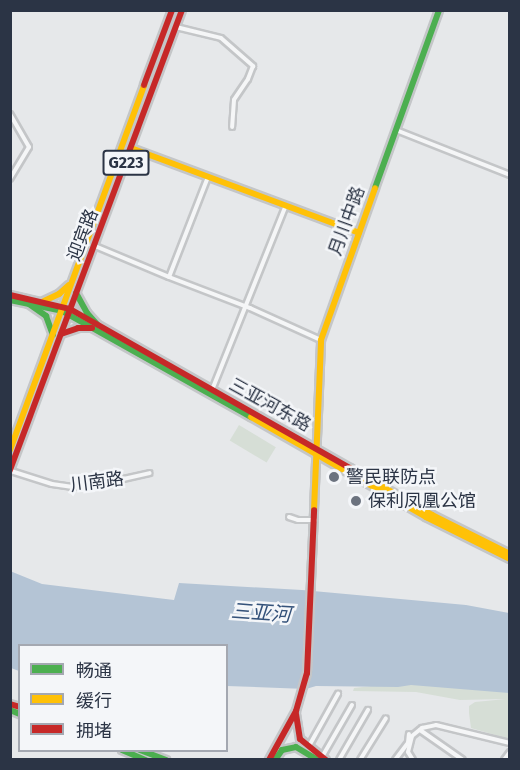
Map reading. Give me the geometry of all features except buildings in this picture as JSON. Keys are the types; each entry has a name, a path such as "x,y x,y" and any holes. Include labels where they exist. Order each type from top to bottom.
{"main road":[{"name":"迎宾路","path":"10,450 172,10"},
{"name":"迎宾路","path":"10,470 182,10"},
{"name":"月川中路","path":"297,708 308,673 316,520 321,340 439,10"},
{"path":"131,148 359,232"},
{"path":"42,301 58,294 73,279"},
{"path":"76,293 97,327"},
{"name":"三亚河东路","path":"10,295 42,301 70,312 317,448 432,515 510,554"},
{"name":"三亚河东路","path":"10,300 62,308"},
{"path":"29,304 46,316 53,335"},
{"path":"62,334 78,328 97,327"},
{"name":"三亚河东路","path":"97,327 318,457 426,517 510,559"},
{"path":"297,708 300,739 322,759"},
{"path":"269,759 297,708"},
{"path":"275,759 282,750 296,747 322,759"},
{"path":"127,752 146,759"},
{"path":"146,752 166,759"}],"street":[{"path":"176,27 221,38 253,66 248,79 234,100 232,127"},
{"path":"10,114 29,147 10,179"},
{"path":"396,130 510,175"},
{"path":"169,278 208,176"},
{"path":"212,390 286,205"},
{"path":"95,246 169,278 246,306 321,340"},
{"name":"川南路","path":"10,470 52,484 73,487 92,486 150,473"},
{"path":"289,517 298,520 316,520"},
{"path":"309,747 338,694"},
{"path":"322,759 352,705"},
{"path":"339,759 368,710"},
{"path":"360,759 386,718"},
{"path":"413,759 408,752 412,736 420,730 436,725 510,743"},
{"path":"420,730 463,759"},
{"path":"395,759 408,743 409,734"},
{"path":"504,759 510,752"}],"shaded area":[{"path":"239,425 276,447 267,463 230,440"},
{"path":"426,680 509,690 509,739 471,728 469,713 469,706 475,702 506,699 460,700 416,692 353,691 354,688"}],"water":[{"name":"三亚河","path":"10,571 42,584 174,600 179,583 302,590 466,605 509,613 509,693 411,685 398,687 316,686 306,689 228,686 228,644 18,644 18,671 11,668"}],"traffic: fast":[{"path":"375,188 439,10"},
{"path":"76,293 87,313 97,324"},
{"path":"10,300 62,311 251,417"},
{"path":"29,304 46,316 53,335"},
{"path":"10,710 18,713"},
{"path":"275,760 282,750 296,747 318,760"},
{"path":"127,752 146,760"},
{"path":"145,752 166,760"}],"traffic: slow":[{"path":"10,450 144,85"},
{"path":"131,148 359,233"},
{"path":"314,510 321,340 375,188"},
{"path":"44,301 59,294 69,285"},
{"path":"251,417 426,517 510,559"},
{"path":"350,468 432,515 510,554"}],"traffic: jam":[{"path":"144,85 172,10"},
{"path":"10,470 182,10"},
{"path":"10,295 70,309 350,468"},
{"path":"61,334 78,328 92,328"},
{"path":"269,760 296,711 307,673 314,510"},
{"path":"10,704 18,706"},
{"path":"296,714 300,739 326,760"}],"place":[{"name":"警民联防点","path":"334,477"},
{"name":"保利凤凰公馆","path":"356,501"}]}
